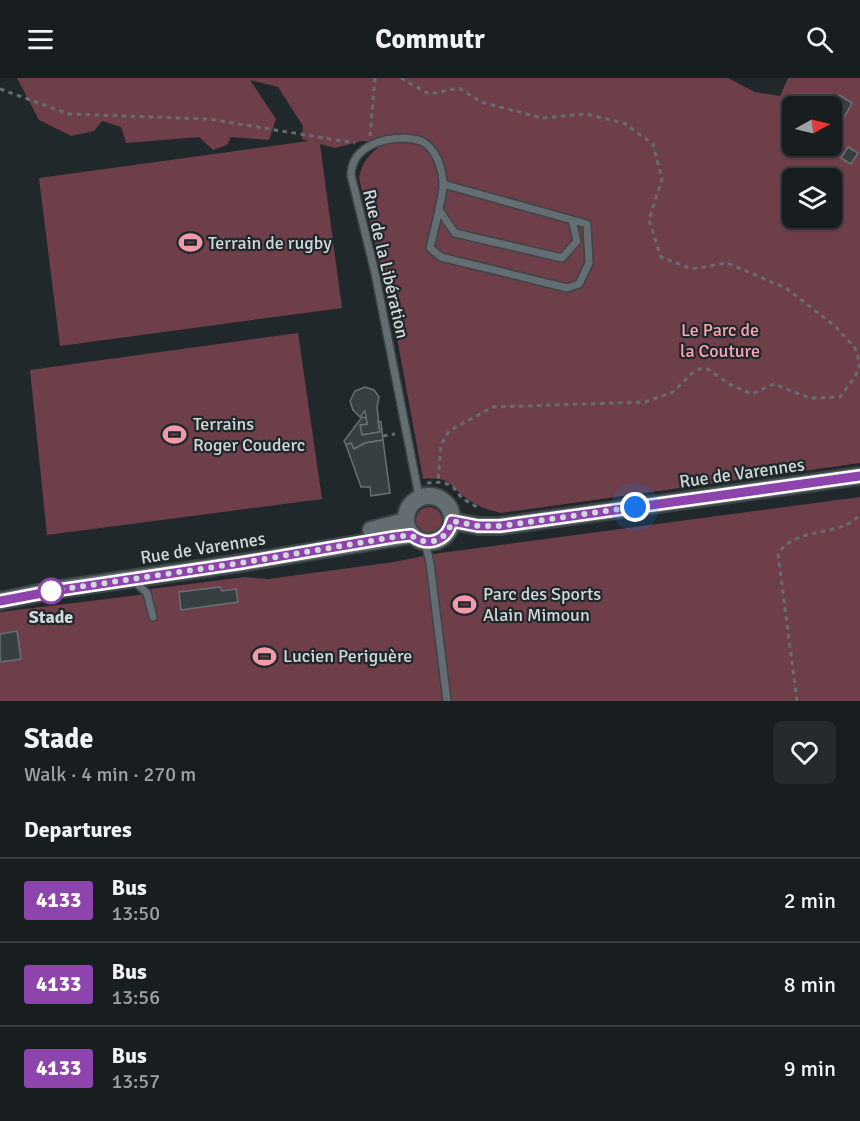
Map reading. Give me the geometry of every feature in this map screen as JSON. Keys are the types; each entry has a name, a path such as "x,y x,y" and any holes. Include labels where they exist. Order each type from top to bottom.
{"street":[{"name":"Rue de Varennes","path":"452,521 478,526 500,526 860,476"},
{"path":"429,495 443,501 448,506 452,521 446,535 440,540 414,533 409,506 421,497 429,495"},
{"name":"Rue de Varennes","path":"0,591 67,578 239,553 392,526 414,533"},
{"name":"Rue de Varennes","path":"0,601 414,533"}],"lane":[{"path":"369,146 392,138 409,138 423,142 434,152 440,166 443,184 429,248 441,257 567,288 579,284 589,263 587,224 443,184"},
{"name":"Rue de la Libération","path":"369,146 356,157 351,166 351,175 377,283 416,483 421,497"},
{"path":"439,210 454,233 562,258 577,241 572,220"},
{"path":"414,533 430,563 447,701"},
{"path":"132,579 147,593 153,617"}],"path":[{"path":"0,89 69,114 208,119 369,146 375,78"},
{"path":"401,78 429,94 459,88 481,102 542,118 586,114 624,123 653,144 662,178 649,220 661,257 692,269 727,264 786,288 836,327 855,348 860,364 855,377 840,397 810,398 774,384 752,394 731,385 707,369 699,369 673,392 645,402 493,407 449,430 441,445 438,482"},
{"path":"798,701 778,554 783,546 796,538 846,524 857,519 860,514"}],"green space":[{"name":"Le Parc de la Couture","path":"17,78 728,78 755,92 780,96 788,78 860,78 860,463 501,513 473,502 445,481 423,479 395,327 359,178 364,163 380,146 380,143 362,141 335,148 320,144 342,308 60,346 39,178 309,141 302,139 303,126 278,87 250,80 276,119 269,140 231,137 227,145 213,150 199,137 126,143 121,127 102,121 94,131 71,136 39,120"},
{"name":"Terrains Roger Couderc","path":"298,333 322,499 47,535 30,370"},
{"name":"Parc des Sports Alain Mimoun","path":"860,497 860,701 0,701 0,612 139,595 151,589 245,577 268,579 394,562 433,554"},
{"path":"429,507 438,511 442,520 438,529 429,533 420,529 416,520 420,511"}],"building":[{"path":"842,97 852,103 842,118"},
{"path":"848,147 858,153 851,164 841,158"},
{"path":"365,387 374,390 379,397 377,407 380,432 362,435 360,425 367,424 365,411 360,417 353,410 350,401 355,391"},
{"path":"362,417 366,418 367,424 360,425 362,435 380,432 378,421 381,422 383,440 365,443 354,449 351,443 346,445 344,441"},
{"path":"383,440 390,493 371,496 370,487 361,487 346,445 351,443 354,449 365,443"},
{"path":"220,587 222,591 236,589 238,602 181,610 179,592"},
{"path":"17,631 21,659 0,662 0,634"}],"bus line":[{"name":"4133","path":"0,601 394,537 411,535 418,540 433,542 446,535 452,521 478,526 500,526 860,476"}],"place":[{"name":"Terrain de rugby","path":"190,243"},
{"name":"Terrains Roger Couderc","path":"175,434"},
{"name":"Stade","path":"51,591"},
{"name":"Parc des Sports Alain Mimoun","path":"465,604"},
{"name":"Lucien Periguère","path":"265,656"}],"route":[{"path":"51,591 241,563 394,537 411,535 418,540 433,542 446,535 452,521 478,526 500,526 635,507"}]}
